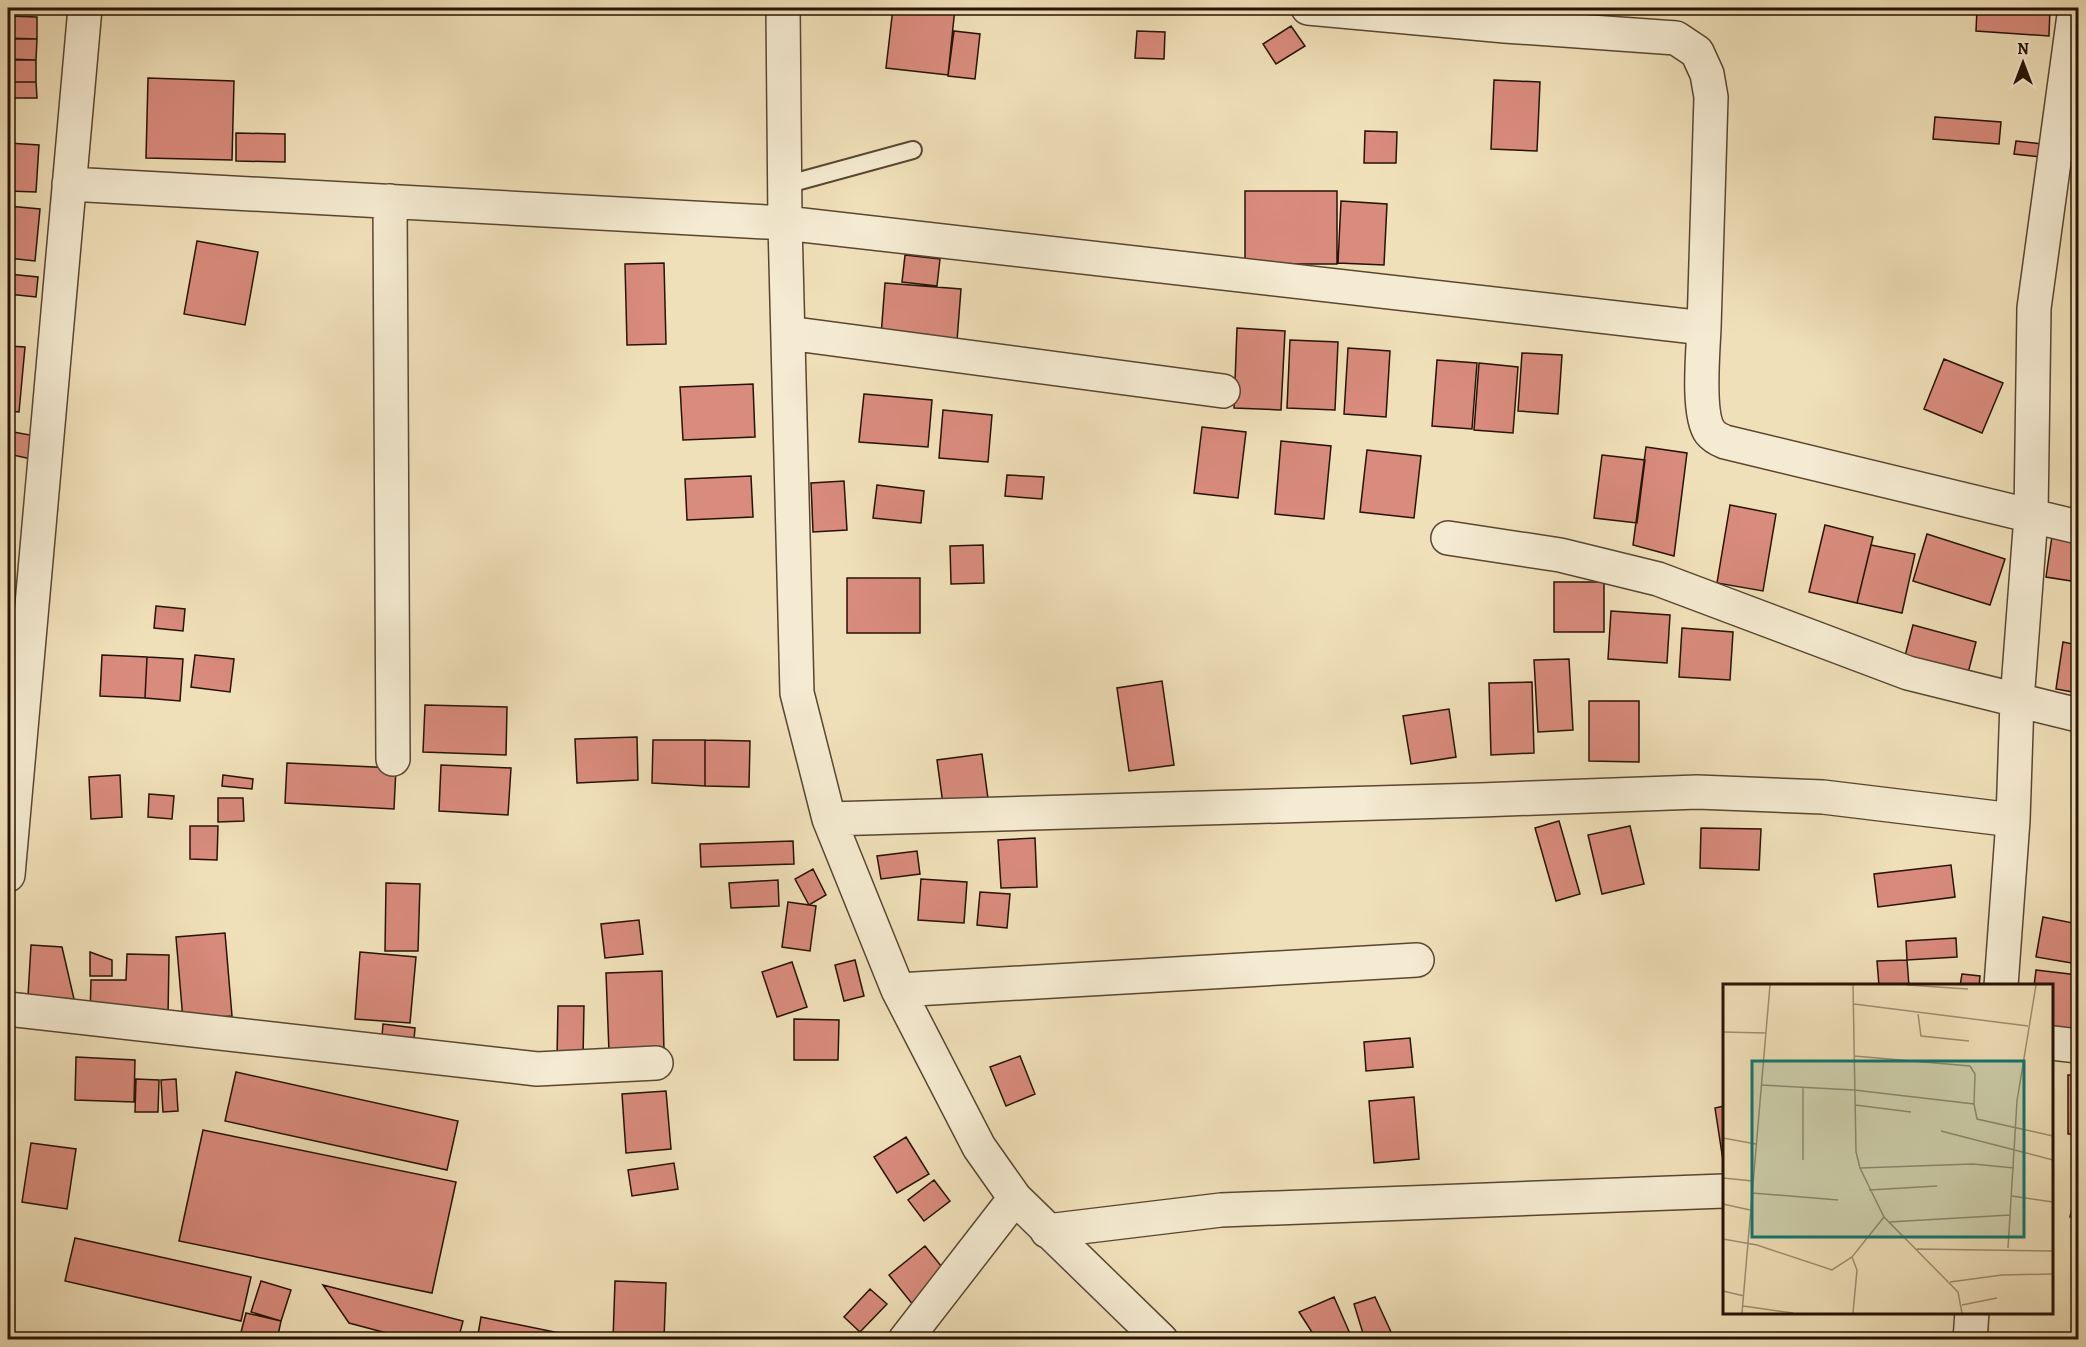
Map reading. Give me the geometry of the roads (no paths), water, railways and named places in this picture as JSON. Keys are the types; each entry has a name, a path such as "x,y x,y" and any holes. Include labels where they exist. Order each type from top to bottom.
{"street":[{"path":"8,875 18,630 69,184 85,8"},
{"path":"783,8 785,223 797,693 829,819 898,990 979,1147 1015,1198 1161,1340"},
{"path":"1308,8 1505,26 1676,38 1697,52 1707,74 1711,97 1703,395 1705,419 1710,433 1725,442 2079,527"},
{"path":"2001,984 2013,820 2017,701 2031,516 2034,308 2075,8"},
{"path":"69,184 785,223 1704,328"},
{"path":"390,201 393,759"},
{"path":"788,333 1223,391"},
{"path":"1448,538 1560,555 1658,579 1908,673 2079,715"},
{"path":"829,819 1697,792 1823,797 2013,820"},
{"path":"898,990 1417,960"},
{"path":"8,1009 537,1069 656,1064"},
{"path":"2053,1042 2079,1046"},
{"path":"1047,1231 1221,1210 1723,1191"},
{"path":"905,1340 1015,1198"},
{"path":"1970,1340 1972,1314"}],"lane":[{"path":"785,185 913,150"}]}
